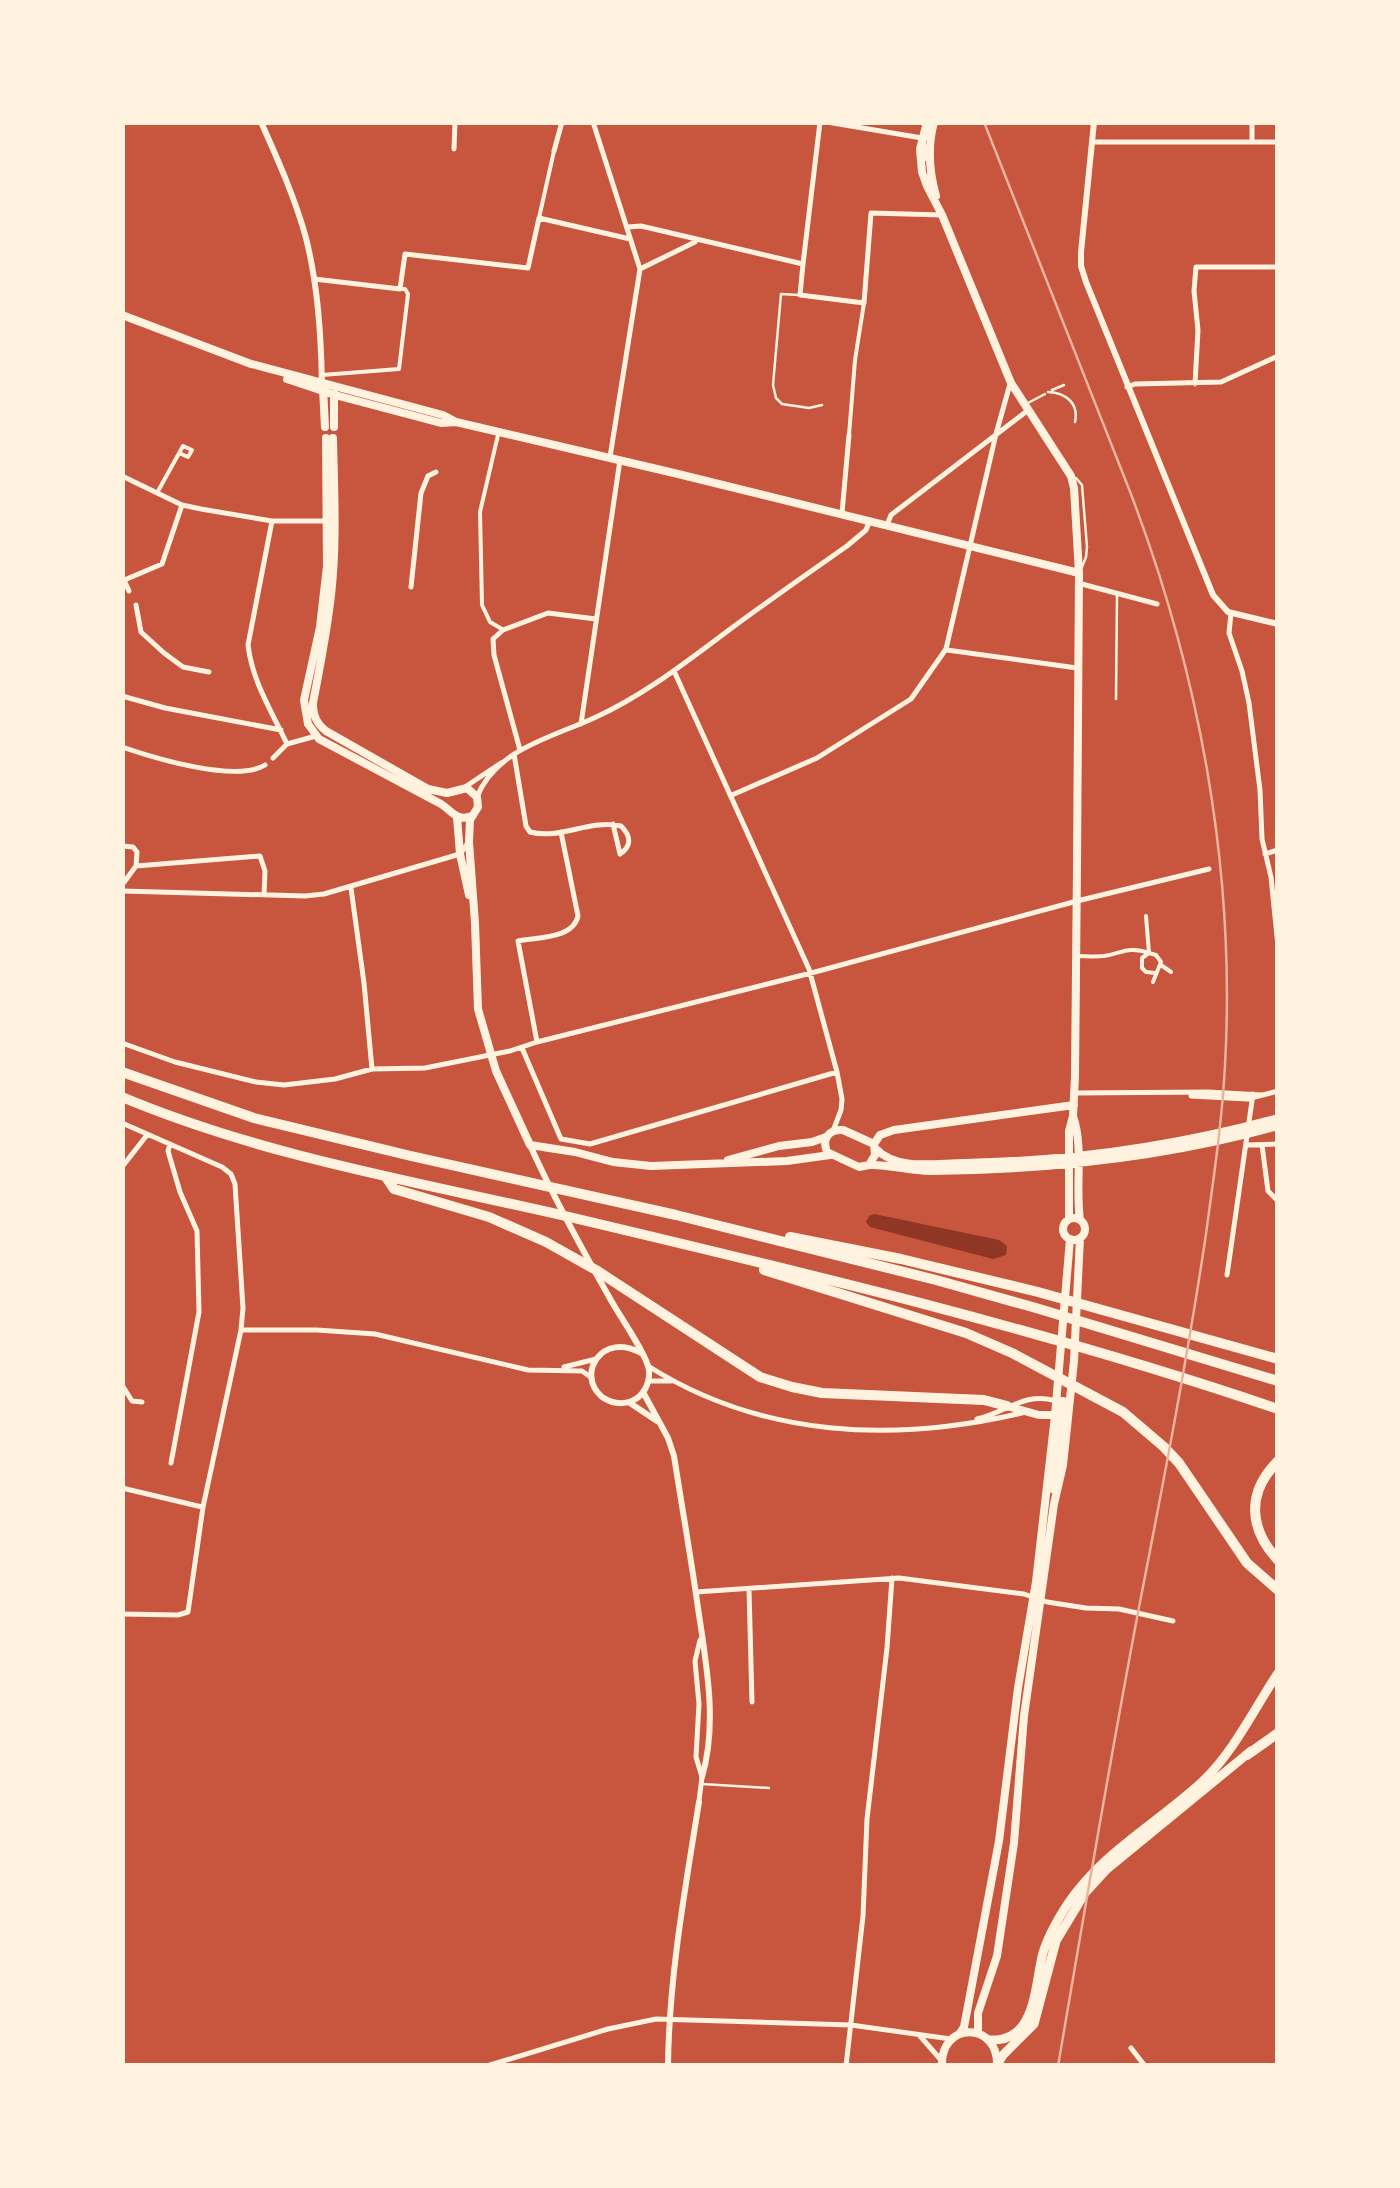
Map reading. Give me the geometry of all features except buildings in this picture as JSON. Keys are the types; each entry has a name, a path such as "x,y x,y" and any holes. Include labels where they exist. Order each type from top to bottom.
{"highway":[{"path":"122,1072 254,1118 676,1215 901,1258 1108,1310 1278,1360"},
{"path":"122,1097 247,1142 883,1292 1138,1362 1278,1409"},
{"path":"386,1176 394,1189 489,1218 546,1242 760,1376 822,1393 984,1400 1007,1406"},
{"path":"676,1215 1036,1308 1278,1380"},
{"path":"696,1249 966,1333 1123,1412 1164,1447 1192,1478 1248,1562 1278,1590"},
{"path":"1278,1461 1258,1492 1254,1515 1258,1531 1278,1560"},
{"path":"1153,1825 1222,1760 1278,1673"},
{"path":"989,2040 1007,2039 1026,2023 1044,1952 1068,1903 1086,1880 1112,1854 1278,1730"},
{"path":"997,2065 1034,2024 1055,1934"}],"main road":[{"path":"930,122 922,138 922,172 1011,383 1071,476 1079,572 1074,1116 1078,1130 1078,1204 1085,1228 1075,1238 1057,1384 1063,1401"},
{"path":"930,122 932,182 942,215"},
{"path":"122,313 248,363 441,423 456,422 500,431 1079,572"},
{"path":"328,389 443,415 456,422"},
{"path":"328,389 330,427"},
{"path":"329,438 330,607 313,703 316,720 326,732 428,789 441,793 464,788 477,796 469,842 478,1009 490,1056 530,1146 576,1152 621,1164 787,1161 830,1155 859,1167 925,1171 1086,1159 1186,1143 1278,1122"},
{"path":"332,521 322,616 304,700 307,719 316,736 380,774 463,818 472,816"},
{"path":"452,792 448,801 475,918"},
{"path":"869,1165 880,1136 894,1130 1074,1105"},
{"path":"1074,1116 1069,1132 1068,1219 1063,1229 1075,1238"},
{"path":"694,1165 812,1142 843,1130 890,1159 911,1164 1063,1161"},
{"path":"830,1134 825,1147 830,1155"},
{"path":"1068,1219 1080,1220"},
{"path":"1049,1504 1062,1465 1063,1401 1074,1362 1075,1238"},
{"path":"1007,1406 1025,1412 1062,1415"},
{"path":"978,2033 978,2012 997,1956 1014,1843 1037,1598 1062,1415"},
{"path":"942,2062 945,2046 964,2027 998,1841 1018,1688 1037,1598"},
{"path":"960,2033 978,2033 989,2040 997,2054 997,2065"}],"street":[{"path":"261,122 299,216 314,279 328,389 399,370 408,294 405,289 314,279"},
{"path":"454,149 455,122"},
{"path":"400,289 405,254 528,268 562,122"},
{"path":"592,122 640,269 610,457"},
{"path":"864,303 800,296 824,122 922,138 932,182"},
{"path":"1094,122 1081,266 1212,595 1231,613 1278,624"},
{"path":"1252,122 1252,142"},
{"path":"1092,142 1278,142"},
{"path":"842,514 854,360 872,213 942,215"},
{"path":"539,218 630,239"},
{"path":"627,227 641,226 803,264"},
{"path":"640,269 698,241"},
{"path":"1195,384 1196,267 1278,267"},
{"path":"1128,386 1221,382 1278,356"},
{"path":"732,795 817,758 910,698 946,650 1011,383"},
{"path":"887,525 891,515 1026,407"},
{"path":"500,431 480,512 482,605 490,622 503,630"},
{"path":"157,493 179,453"},
{"path":"581,724 620,460"},
{"path":"411,587 421,494 428,476 436,472"},
{"path":"122,476 182,505 272,521 332,521"},
{"path":"129,591 123,580 162,564 182,505"},
{"path":"477,796 517,752 610,710 674,671 847,546 866,530 870,520"},
{"path":"272,521 248,646 255,679 288,744"},
{"path":"1078,583 1157,604"},
{"path":"136,605 142,632 183,666 208,672"},
{"path":"596,619 548,612 503,630 493,639 494,654 517,752 530,832 613,824 621,826 629,838 626,850 620,854 613,824"},
{"path":"1231,613 1229,633 1242,670 1251,719 1278,946"},
{"path":"946,650 1077,668"},
{"path":"674,671 810,973 842,1104 830,1134"},
{"path":"122,696 280,730"},
{"path":"273,758 288,744 316,736"},
{"path":"122,747 172,764 207,769 256,770 265,765"},
{"path":"464,788 504,762"},
{"path":"536,1042 518,941 566,932 576,924 578,916 561,832"},
{"path":"122,846 137,852 136,866 122,888 305,896 351,887 460,854 469,842"},
{"path":"1265,854 1278,850"},
{"path":"136,866 260,856 265,871 264,895"},
{"path":"122,1043 175,1062 284,1085 372,1068 425,1068 522,1048 1077,901 1209,870"},
{"path":"351,887 372,1068"},
{"path":"1146,916 1150,939 1142,968 1155,973"},
{"path":"1076,956 1143,950 1156,955 1161,965 1172,972"},
{"path":"1153,982 1161,965"},
{"path":"522,1048 561,1139 590,1144 837,1072"},
{"path":"1074,1092 1248,1096 1278,1091"},
{"path":"1227,1275 1246,1145 1248,1096"},
{"path":"122,1124 228,1170 234,1179 242,1308 242,1330 203,1507 188,1612 122,1614"},
{"path":"122,1167 148,1135"},
{"path":"170,1144 168,1151 180,1192 197,1231 199,1312 171,1462"},
{"path":"1246,1145 1278,1144"},
{"path":"1262,1145 1268,1191 1278,1201"},
{"path":"530,1146 648,1366 649,1381 643,1392 629,1402 618,1403 602,1396 592,1378 592,1368 602,1352 618,1346 641,1353"},
{"path":"618,1346 624,1336 624,1323"},
{"path":"242,1330 375,1334 528,1370 582,1372 592,1378"},
{"path":"556,1369 596,1359"},
{"path":"648,1366 740,1410 826,1429 887,1430 960,1424 1025,1412"},
{"path":"649,1381 674,1381"},
{"path":"1044,1397 1057,1384"},
{"path":"122,1385 132,1401 142,1402"},
{"path":"643,1392 674,1456 703,1632 709,1703 707,1759 683,1902 669,2020 668,2066"},
{"path":"960,1424 986,1417 1020,1400 1044,1397 1063,1401"},
{"path":"629,1402 659,1423"},
{"path":"122,1488 203,1507"},
{"path":"696,1592 892,1578 1086,1608 1119,1609 1173,1621"},
{"path":"846,2066 892,1578"},
{"path":"749,1589 752,1702"},
{"path":"487,2066 608,2028 656,2019 851,2025 950,2039"},
{"path":"920,2036 942,2062"},
{"path":"1130,2048 1146,2066"}],"lane":[{"path":"800,296 781,294 773,386 782,404 809,408 822,405"},
{"path":"1026,407 1064,385"},
{"path":"1048,392 1056,392 1072,403 1075,422"},
{"path":"1116,699 1117,594"},
{"path":"701,1780 770,1788"}],"shaded area":[{"path":"874,1214 999,1240 1007,1246 1006,1255 993,1259 870,1227 866,1222"}],"railway":[{"path":"984,122 1129,489 1175,628 1193,700 1218,845 1227,991 1225,1065 1205,1241 1058,2066"}]}
